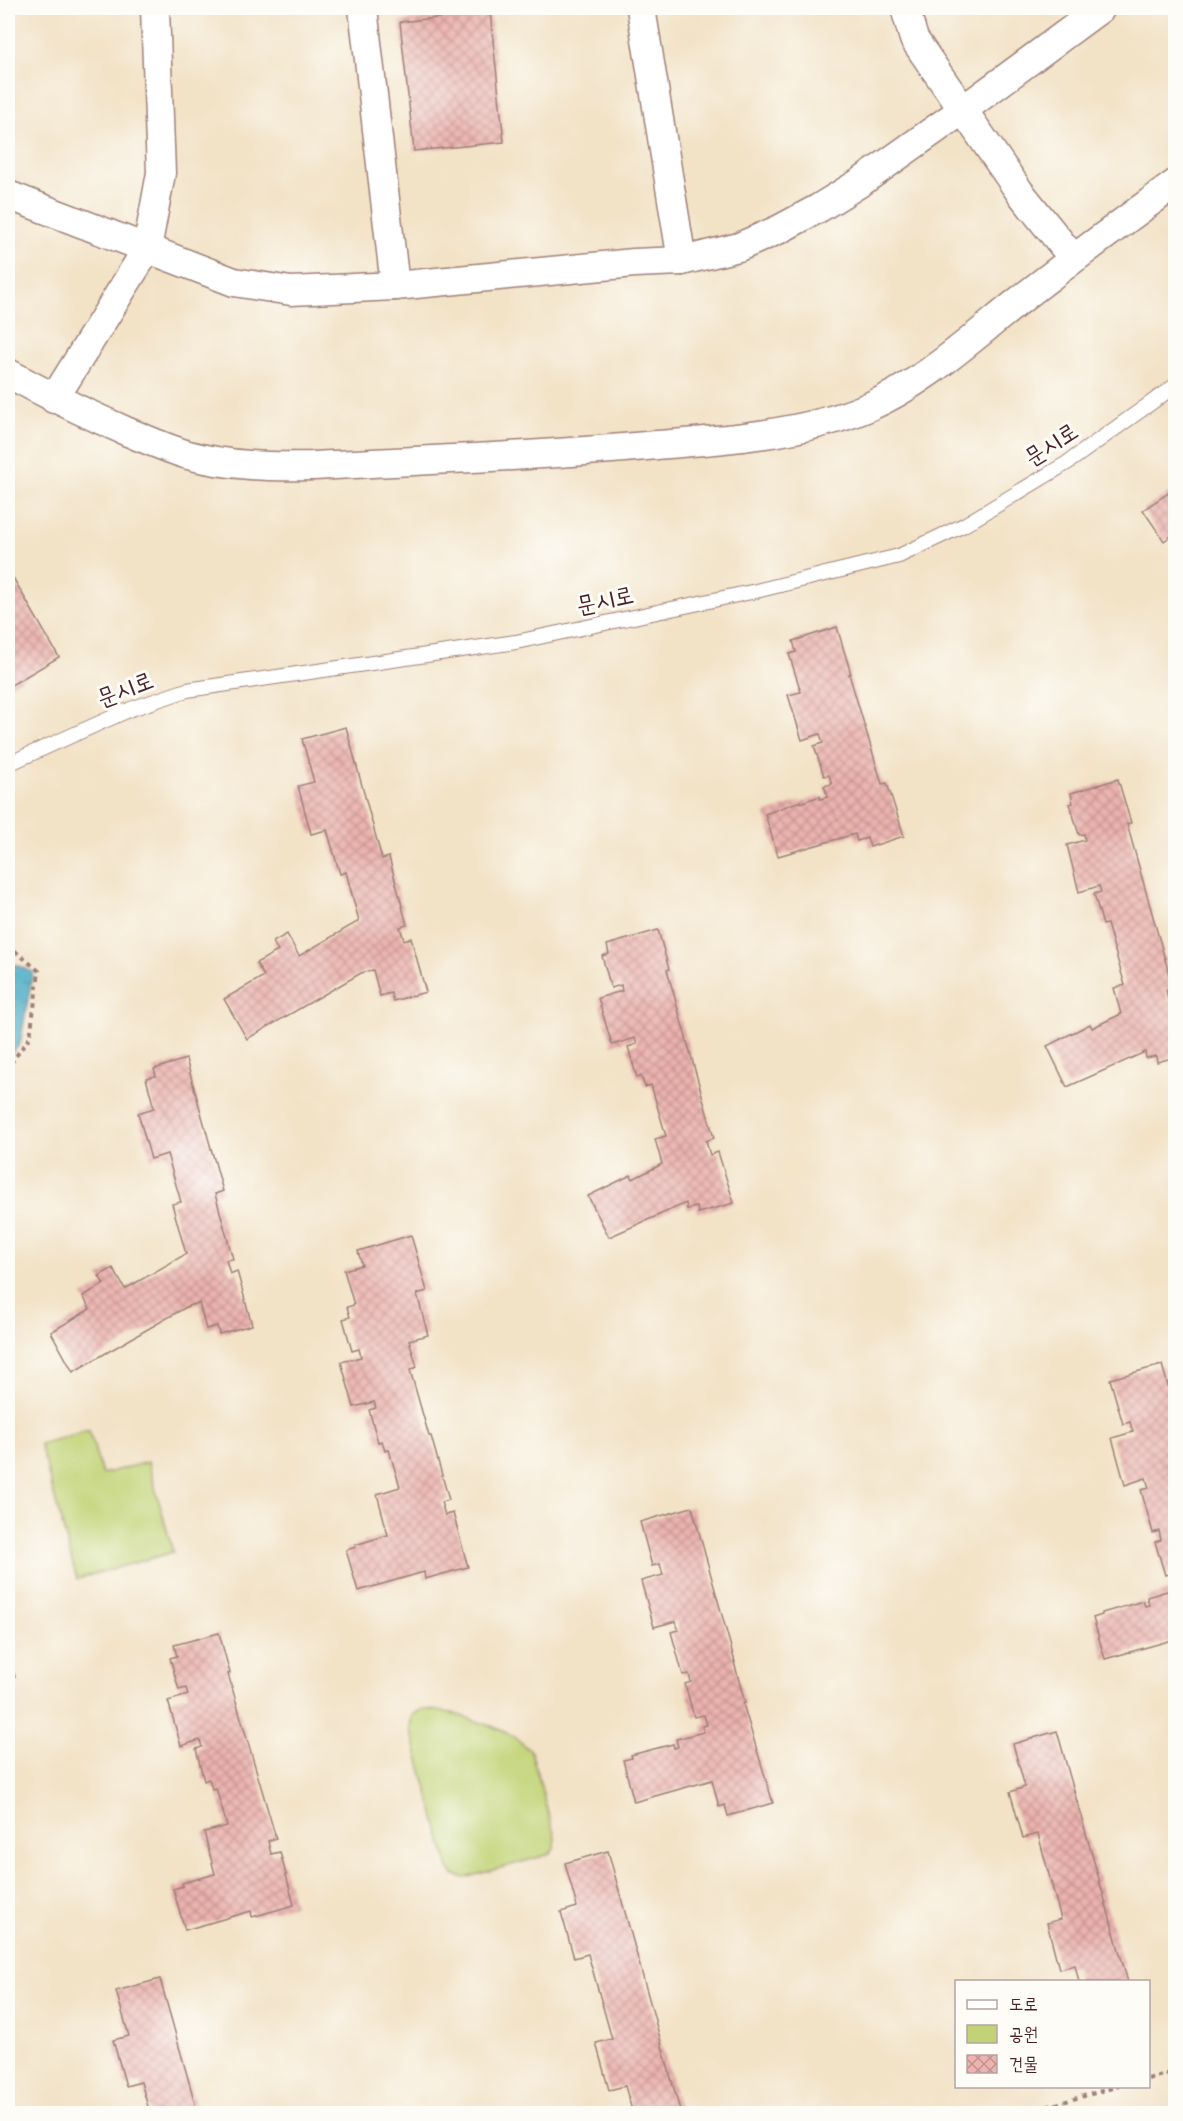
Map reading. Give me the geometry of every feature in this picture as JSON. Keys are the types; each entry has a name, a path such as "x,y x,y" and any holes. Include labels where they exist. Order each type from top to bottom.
{"street":[{"path":"54,399 147,249 161,173 155,8"},
{"path":"363,8 395,286"},
{"path":"642,8 682,261"},
{"path":"905,8 914,39 1019,191 1073,258"},
{"path":"8,195 234,282 291,291 395,286 682,261 739,247 780,229 861,182 964,110 1101,8"},
{"path":"8,373 54,399 144,438 188,455 232,464 273,466 581,452 760,434 820,424 867,408 916,380 1073,258 1176,183"}],"lane":[{"name":"문시로","path":"8,764 131,709 187,690 516,642 756,591 899,556 964,525 1067,463 1176,385"}],"path":[{"path":"8,945 39,971 30,1037 8,1067"},
{"path":"1150,2079 1176,2071"},
{"path":"1021,2114 1112,2088"}],"green space":[{"path":"89,1430 102,1474 148,1462 173,1552 77,1579 40,1444"},
{"path":"423,1709 452,1713 494,1727 513,1736 531,1751 555,1837 555,1847 550,1854 465,1878 455,1876 449,1869 410,1728 412,1715"}],"water":[{"path":"8,962 33,972 20,1044 8,1057"}],"building":[{"path":"490,12 504,142 414,151 400,22"},
{"path":"1176,488 1176,532 1164,541 1143,510"},
{"path":"8,569 59,657 8,687"},
{"path":"837,627 882,784 887,783 904,836 870,847 867,838 857,841 855,834 778,856 765,814 800,801 800,803 820,796 820,799 828,797 824,786 832,784 829,775 824,776 814,746 823,743 820,734 802,740 788,695 801,692 789,654 796,652 793,641"},
{"path":"346,727 382,859 389,857 407,925 400,927 404,940 411,938 426,992 393,1001 391,993 380,996 373,970 361,973 247,1039 224,999 264,976 256,963 278,951 273,942 287,934 299,956 359,921 346,872 340,874 327,830 311,834 298,786 314,782 302,739"},
{"path":"1118,779 1131,823 1127,824 1173,988 1166,990 1169,1004 1176,1002 1176,1057 1157,1062 1156,1056 1146,1058 1145,1052 1067,1087 1047,1046 1090,1024 1092,1028 1121,1014 1114,988 1125,985 1107,924 1103,925 1094,894 1101,892 1099,886 1079,892 1067,845 1085,840 1084,834 1079,835 1070,804 1073,803 1071,793"},
{"path":"658,930 714,1138 706,1141 710,1155 718,1152 734,1203 698,1213 697,1207 687,1209 686,1203 609,1237 588,1196 631,1175 633,1179 662,1164 655,1139 666,1136 651,1085 645,1087 641,1076 637,1078 628,1047 637,1044 635,1038 612,1045 598,998 622,991 621,985 611,988 602,956 609,954 607,945"},
{"path":"186,1059 223,1191 215,1194 233,1259 226,1260 230,1274 237,1271 252,1325 219,1334 217,1326 206,1329 199,1303 188,1306 73,1372 51,1332 90,1309 83,1296 104,1284 99,1276 113,1268 125,1289 186,1254 172,1204 181,1202 167,1154 151,1159 138,1113 154,1108 146,1078 156,1076 154,1069"},
{"path":"411,1235 427,1291 417,1294 428,1335 409,1340 417,1367 410,1370 449,1500 441,1502 445,1515 453,1513 468,1567 425,1579 424,1572 358,1591 346,1550 388,1535 377,1494 400,1487 389,1450 385,1451 382,1441 378,1442 369,1410 376,1408 374,1402 354,1407 341,1362 361,1357 359,1349 352,1351 343,1319 350,1317 347,1307 354,1305 344,1270 362,1265 358,1251"},
{"path":"1162,1365 1176,1413 1176,1572 1165,1575 1155,1542 1161,1540 1159,1531 1153,1533 1141,1490 1149,1488 1146,1478 1125,1485 1112,1438 1133,1432 1130,1422 1123,1424 1110,1379"},
{"path":"692,1507 735,1662 745,1703 743,1704 773,1803 728,1816 725,1805 719,1807 712,1780 634,1802 623,1760 632,1758 631,1755 673,1744 674,1748 678,1747 676,1739 704,1732 702,1726 707,1725 704,1715 694,1717 685,1684 691,1682 689,1674 683,1675 671,1632 678,1630 676,1621 654,1627 641,1581 663,1575 660,1564 652,1566 640,1522"},
{"path":"1176,1583 1176,1639 1105,1659 1093,1618 1102,1613 1143,1601 1145,1606 1149,1605 1147,1597 1174,1589 1173,1584"},
{"path":"219,1633 230,1673 228,1674 276,1838 268,1841 271,1854 280,1852 294,1905 252,1917 251,1911 185,1930 173,1889 183,1886 182,1883 215,1874 204,1832 227,1826 216,1788 212,1789 209,1779 204,1781 196,1749 202,1747 200,1740 181,1746 168,1701 188,1695 186,1688 179,1690 170,1658 177,1656 174,1645"},
{"path":"8,1652 15,1677 8,1679"},
{"path":"1057,1731 1127,1980 1079,1980 1075,1965 1059,1969 1047,1923 1061,1919 1038,1834 1023,1838 1010,1792 1025,1787 1013,1744"},
{"path":"608,1851 681,2114 633,2114 625,2086 609,2090 596,2043 612,2039 588,1954 574,1958 561,1912 577,1907 565,1863"},
{"path":"160,1979 198,2114 150,2114 141,2082 126,2086 113,2040 129,2036 116,1991"}]}
